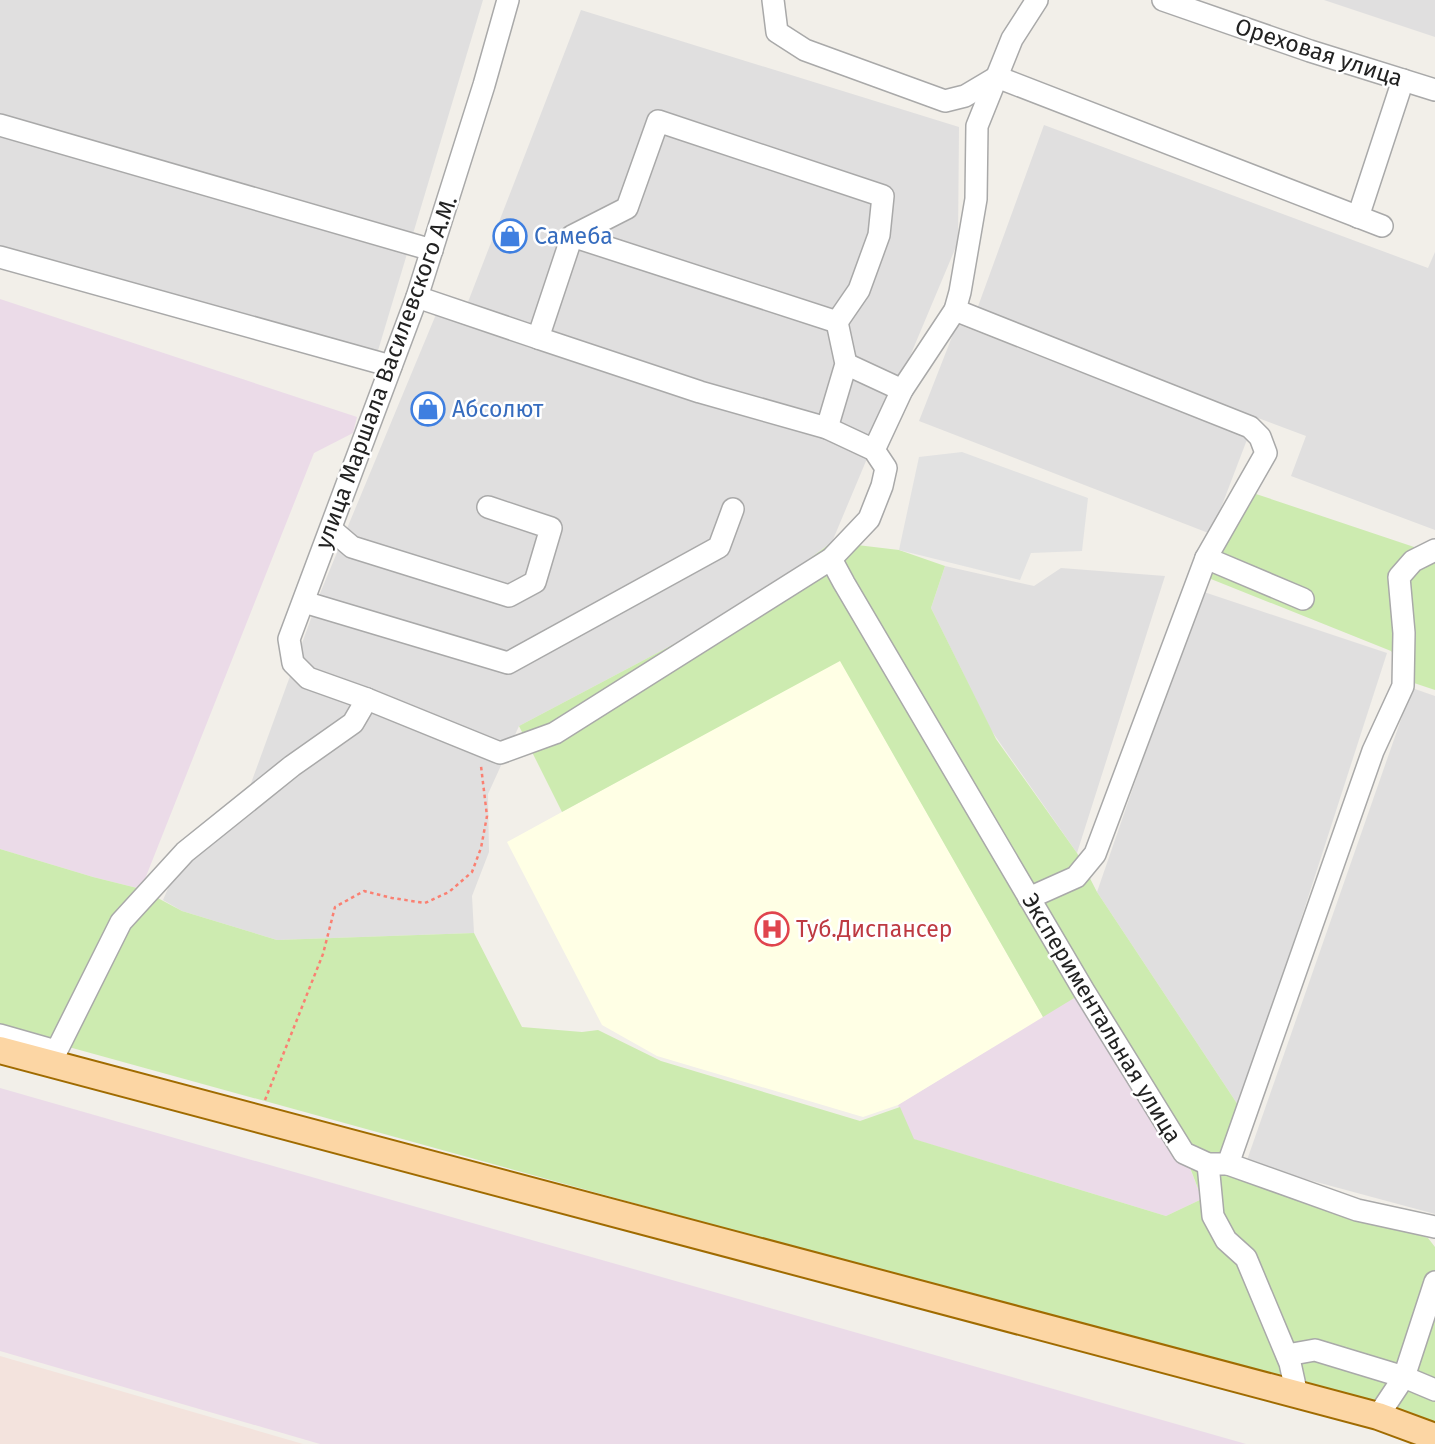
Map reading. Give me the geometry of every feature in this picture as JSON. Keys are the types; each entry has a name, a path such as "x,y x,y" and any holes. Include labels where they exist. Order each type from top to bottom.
{"main road":[{"path":"0,1050 53,1058 258,1119 1378,1416 1435,1437"}],"street":[{"name":"улица Маршала Василевского А.М.","path":"500,753 308,678 293,663 289,639 416,297 484,85 508,0"},
{"path":"773,0 777,32 805,50 945,101 965,96 997,77"},
{"path":"874,450 902,390 955,310 976,199 977,126 1012,39 1037,0"},
{"name":"Ореховая улица","path":"1163,0 1310,51 1435,90"},
{"path":"997,77 1382,226"},
{"path":"1358,216 1403,80"},
{"path":"538,338 572,236 627,208 658,121 883,196 879,235 859,290 837,322 846,364 827,428"},
{"path":"0,125 432,250"},
{"path":"572,236 837,322"},
{"path":"0,257 391,366"},
{"path":"416,297 700,392 827,428 874,450 886,468 869,519 831,559 555,733 500,753"},
{"path":"955,310 1250,427 1260,438 1266,453 1206,558 1095,854 1076,877 1028,898"},
{"path":"846,364 902,390"},
{"path":"331,529 352,547 509,596 535,582 551,528 488,507"},
{"path":"304,602 508,663 719,547 733,509"},
{"path":"323,551 352,547"},
{"path":"1297,1395 1287,1355 1246,1258 1226,1240 1213,1216 1218,1164 1373,751 1403,686 1405,633 1399,577 1413,561 1435,550"},
{"path":"1206,558 1303,599"},
{"name":"Экспериментальная улица","path":"831,559 1028,898 1184,1153 1357,1210 1435,1227"},
{"path":"0,1035 53,1058 121,922 185,852 292,766 352,723 367,699"},
{"path":"1378,1416 1404,1377 1435,1282"},
{"path":"1287,1355 1315,1350 1404,1377 1435,1390"}],"path":[{"path":"258,1119 323,954 335,907 364,891 425,903 449,892 472,872 481,848 486,816 481,766 500,753"}],"shaded area":[{"path":"0,0 483,0 377,354 0,251"},
{"path":"1324,0 1435,0 1435,37"},
{"path":"581,10 959,127 958,242 832,542 748,605 519,726 488,794 489,852 472,896 474,933 277,940 182,911 163,900 182,856 246,797 321,591 437,312 468,302"},
{"path":"1044,125 1428,268 1435,252 1435,530 1291,476 1306,436 976,312"},
{"path":"0,299 357,417 353,433 314,453 141,889 0,849"},
{"path":"957,324 1248,437 1211,534 919,421"},
{"path":"962,452 1088,498 1082,551 1031,553 1020,580 899,550 919,457"},
{"path":"945,566 1034,586 1061,568 1165,576 1077,853 991,730 931,608"},
{"path":"1201,591 1387,653 1240,1108 1097,892"},
{"name":"Туб.Диспансер","path":"840,660 1043,1017 898,1105 863,1117 657,1056 602,1025 507,842"},
{"path":"1412,688 1435,696 1435,1214 1246,1163"},
{"path":"1084,991 1184,1153 1202,1199 1166,1216 913,1139 898,1105"},
{"path":"0,1088 1246,1444 320,1444 0,1351"},
{"path":"0,1356 303,1444 0,1444"}],"green space":[{"path":"1256,494 1435,554 1435,690 1414,683 1391,651 1206,577"},
{"path":"832,542 899,550 945,566 931,608 996,739 1077,853 1097,892 1240,1108 1241,1178 1428,1238 1435,1247 1435,1429 978,1298 0,1028 0,849 141,889 182,911 277,940 474,933 522,1027 582,1032 598,1030 661,1061 860,1121 900,1107 914,1139 1166,1216 1202,1199 1184,1152 1084,992 1043,1017 840,661 562,812 519,726 748,605"}],"place":[{"name":"Самеба","path":"510,236"},
{"name":"Абсолют","path":"428,409"},
{"name":"Туб.Диспансер","path":"772,929"}]}
